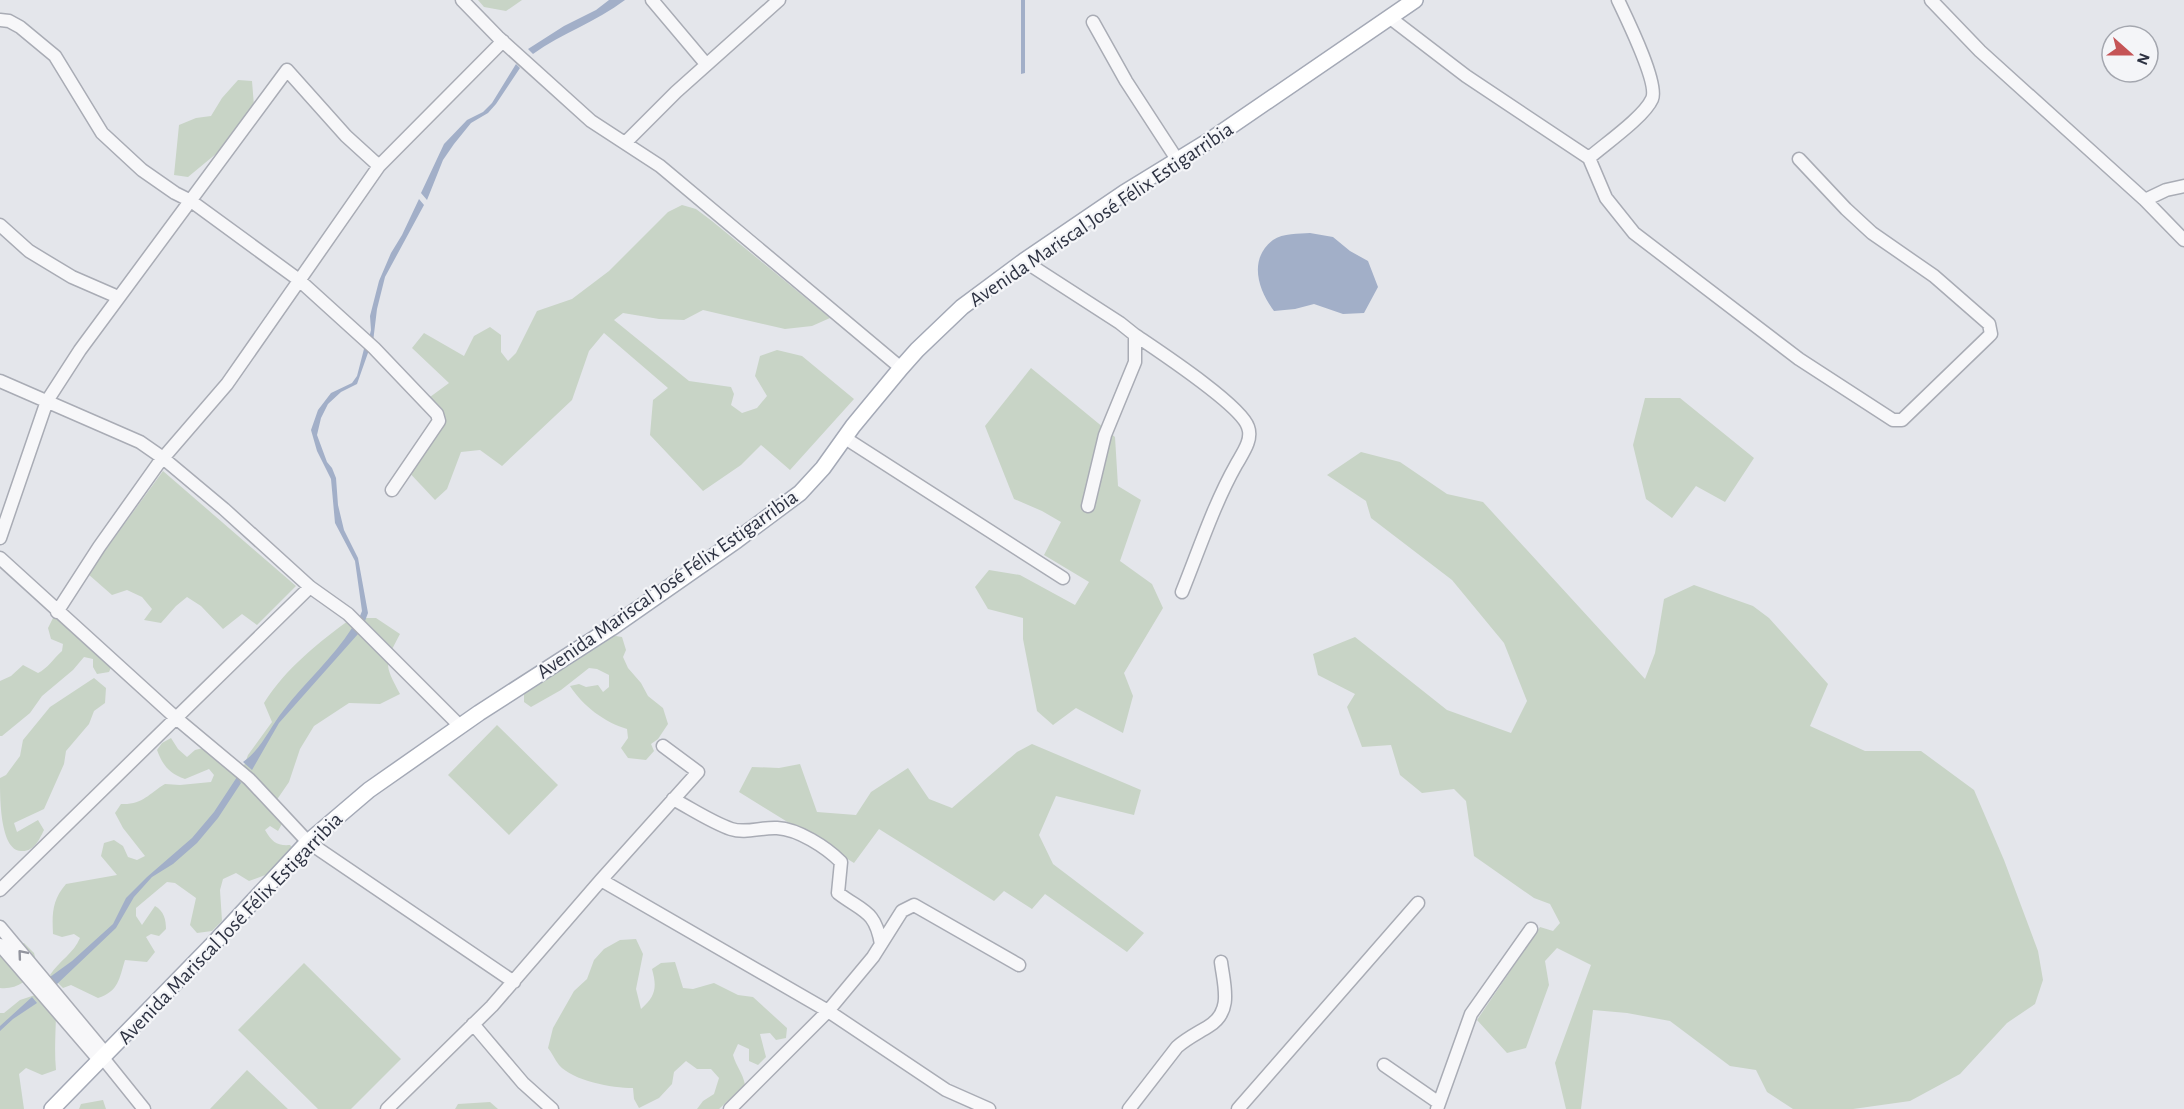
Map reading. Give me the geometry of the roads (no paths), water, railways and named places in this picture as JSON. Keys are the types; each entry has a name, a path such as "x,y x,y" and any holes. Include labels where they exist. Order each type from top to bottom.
{"main road":[{"name":"Avenida Mariscal José Félix Estigarribia","path":"52,1109 308,842 369,790 460,726 611,628 800,494 901,368 962,307 1024,261 1124,193 1178,161 1415,0"}],"street":[{"path":"462,0 503,41 591,121 660,166 901,368"},
{"path":"652,0 706,64"},
{"path":"625,144 706,64 779,0"},
{"path":"1589,158 1643,112 1655,90 1640,48 1618,0"},
{"path":"1931,0 1980,51 2145,200 2184,240"},
{"path":"1389,17 1466,76 1589,158 1606,198 1634,233 1799,358 1893,420 1902,420 1988,338 1991,334 1989,324 1934,276 1854,217 1799,159"},
{"path":"0,20 9,21 20,27 54,56 102,133 142,170 191,201 299,280 374,348 439,418 392,490"},
{"path":"1093,22 1126,81 1178,161"},
{"path":"57,612 163,458 227,384 379,166 503,41"},
{"path":"0,538 47,401 118,297 287,70 346,136 379,166"},
{"path":"2145,200 2166,190 2184,186"},
{"path":"0,225 29,251 72,278 118,297"},
{"path":"1024,261 1120,323 1184,368 1243,417 1250,430 1249,439 1231,473 1182,592"},
{"path":"1088,506 1105,435 1135,362 1135,335"},
{"path":"0,381 140,442 163,458 224,509 310,587 348,614 460,726"},
{"path":"845,438 1063,578"},
{"path":"0,558 176,718 230,762 308,842 514,982"},
{"path":"0,890 310,587"},
{"path":"387,1109 514,982 698,772 663,746"},
{"path":"673,799 732,829 752,831 776,828 793,831 835,855 841,862 838,893 866,911 878,926 880,944"},
{"path":"601,880 828,1011 946,1090 989,1109"},
{"path":"1238,1109 1418,903"},
{"path":"730,1109 828,1011 858,977 902,911 914,905 1019,965"},
{"path":"0,927 61,1007 101,1048 103,1058 144,1109"},
{"path":"1384,1065 1438,1106 1471,1014 1531,929"},
{"path":"0,945 41,983"},
{"path":"1129,1109 1185,1040 1219,1019 1225,1004 1221,962"},
{"path":"474,1024 523,1083 552,1109"}],"water":[{"path":"609,0 625,0 533,54 528,49 564,26 596,10"},
{"path":"1021,0 1025,0 1025,73 1021,74"},
{"path":"516,64 520,68 496,104 488,113 471,123 443,160 427,200 421,193 444,144 467,120 483,112 492,103"},
{"path":"419,199 424,205 385,277 377,309 373,342 369,338 370,316 379,281"},
{"path":"1310,233 1333,237 1350,251 1368,261 1378,287 1364,313 1343,314 1314,304 1274,311 1268,303 1258,275 1260,256 1273,240 1281,236"},
{"path":"365,345 369,350 357,384 341,392 328,404 321,418 317,435 336,478 338,505 344,530 358,558 368,613 365,621 360,616 362,611 355,561 335,523 331,479 317,451 311,430 318,410 331,393 352,383 357,376"},
{"path":"352,628 358,634 279,723 252,770 243,762 260,745 283,711"},
{"path":"237,777 241,783 218,818 197,843 173,864 152,877 134,897 116,928 56,985 50,977 72,961 113,924 126,898 192,838 214,812"},
{"path":"32,997 37,1003 0,1031 0,1026"}]}
